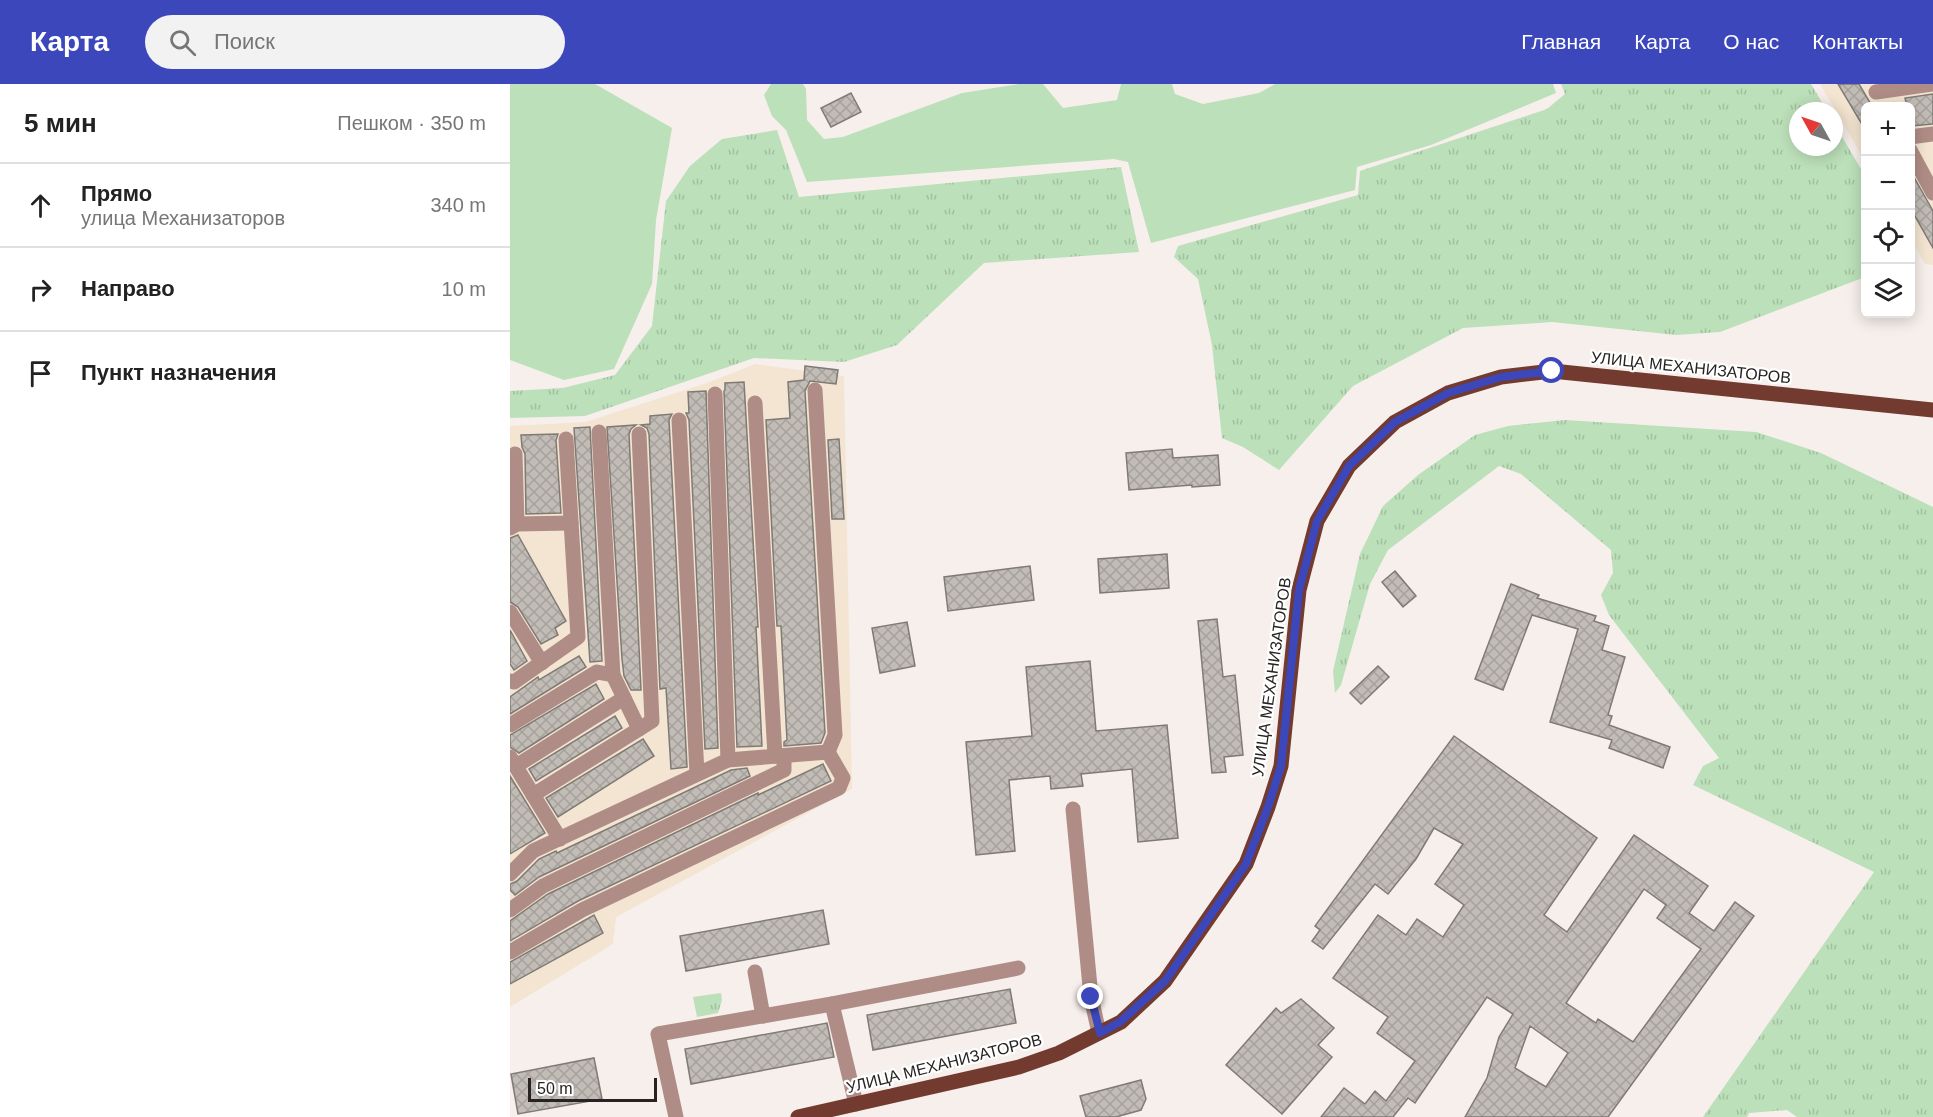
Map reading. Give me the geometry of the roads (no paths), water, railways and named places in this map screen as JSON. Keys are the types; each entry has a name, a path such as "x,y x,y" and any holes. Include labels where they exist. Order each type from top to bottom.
{"main road":[{"name":"УЛИЦА МЕХАНИЗАТОРОВ","path":"807,1116 1019,1067 1059,1053 1120,1022 1165,981 1246,864 1268,807 1281,766 1299,590 1317,521 1349,466 1395,422 1448,393 1501,377 1552,371 1933,410"}],"lane":[{"path":"1882,102 1873,88 1932,84"},
{"path":"1915,136 1933,134"},
{"path":"1914,156 1932,189"},
{"path":"815,390 835,735 828,752"},
{"path":"715,394 728,760"},
{"path":"510,910 543,886 784,770 779,756 755,403"},
{"path":"679,420 697,774"},
{"path":"599,432 613,675 639,729"},
{"path":"533,795 652,721 639,434"},
{"path":"510,681 514,682 578,637 566,439"},
{"path":"515,454 514,526 572,523"},
{"path":"510,612 542,663"},
{"path":"510,725 597,672 613,675"},
{"path":"560,839 513,762 624,698"},
{"path":"510,874 533,851 728,760 828,752"},
{"path":"510,952 582,910 838,788 843,777 828,752"},
{"path":"1073,809 1091,997 1100,1033"},
{"path":"676,1117 658,1034 832,1004 1017,968"},
{"path":"755,972 763,1016"},
{"path":"832,1004 856,1104"}]}
